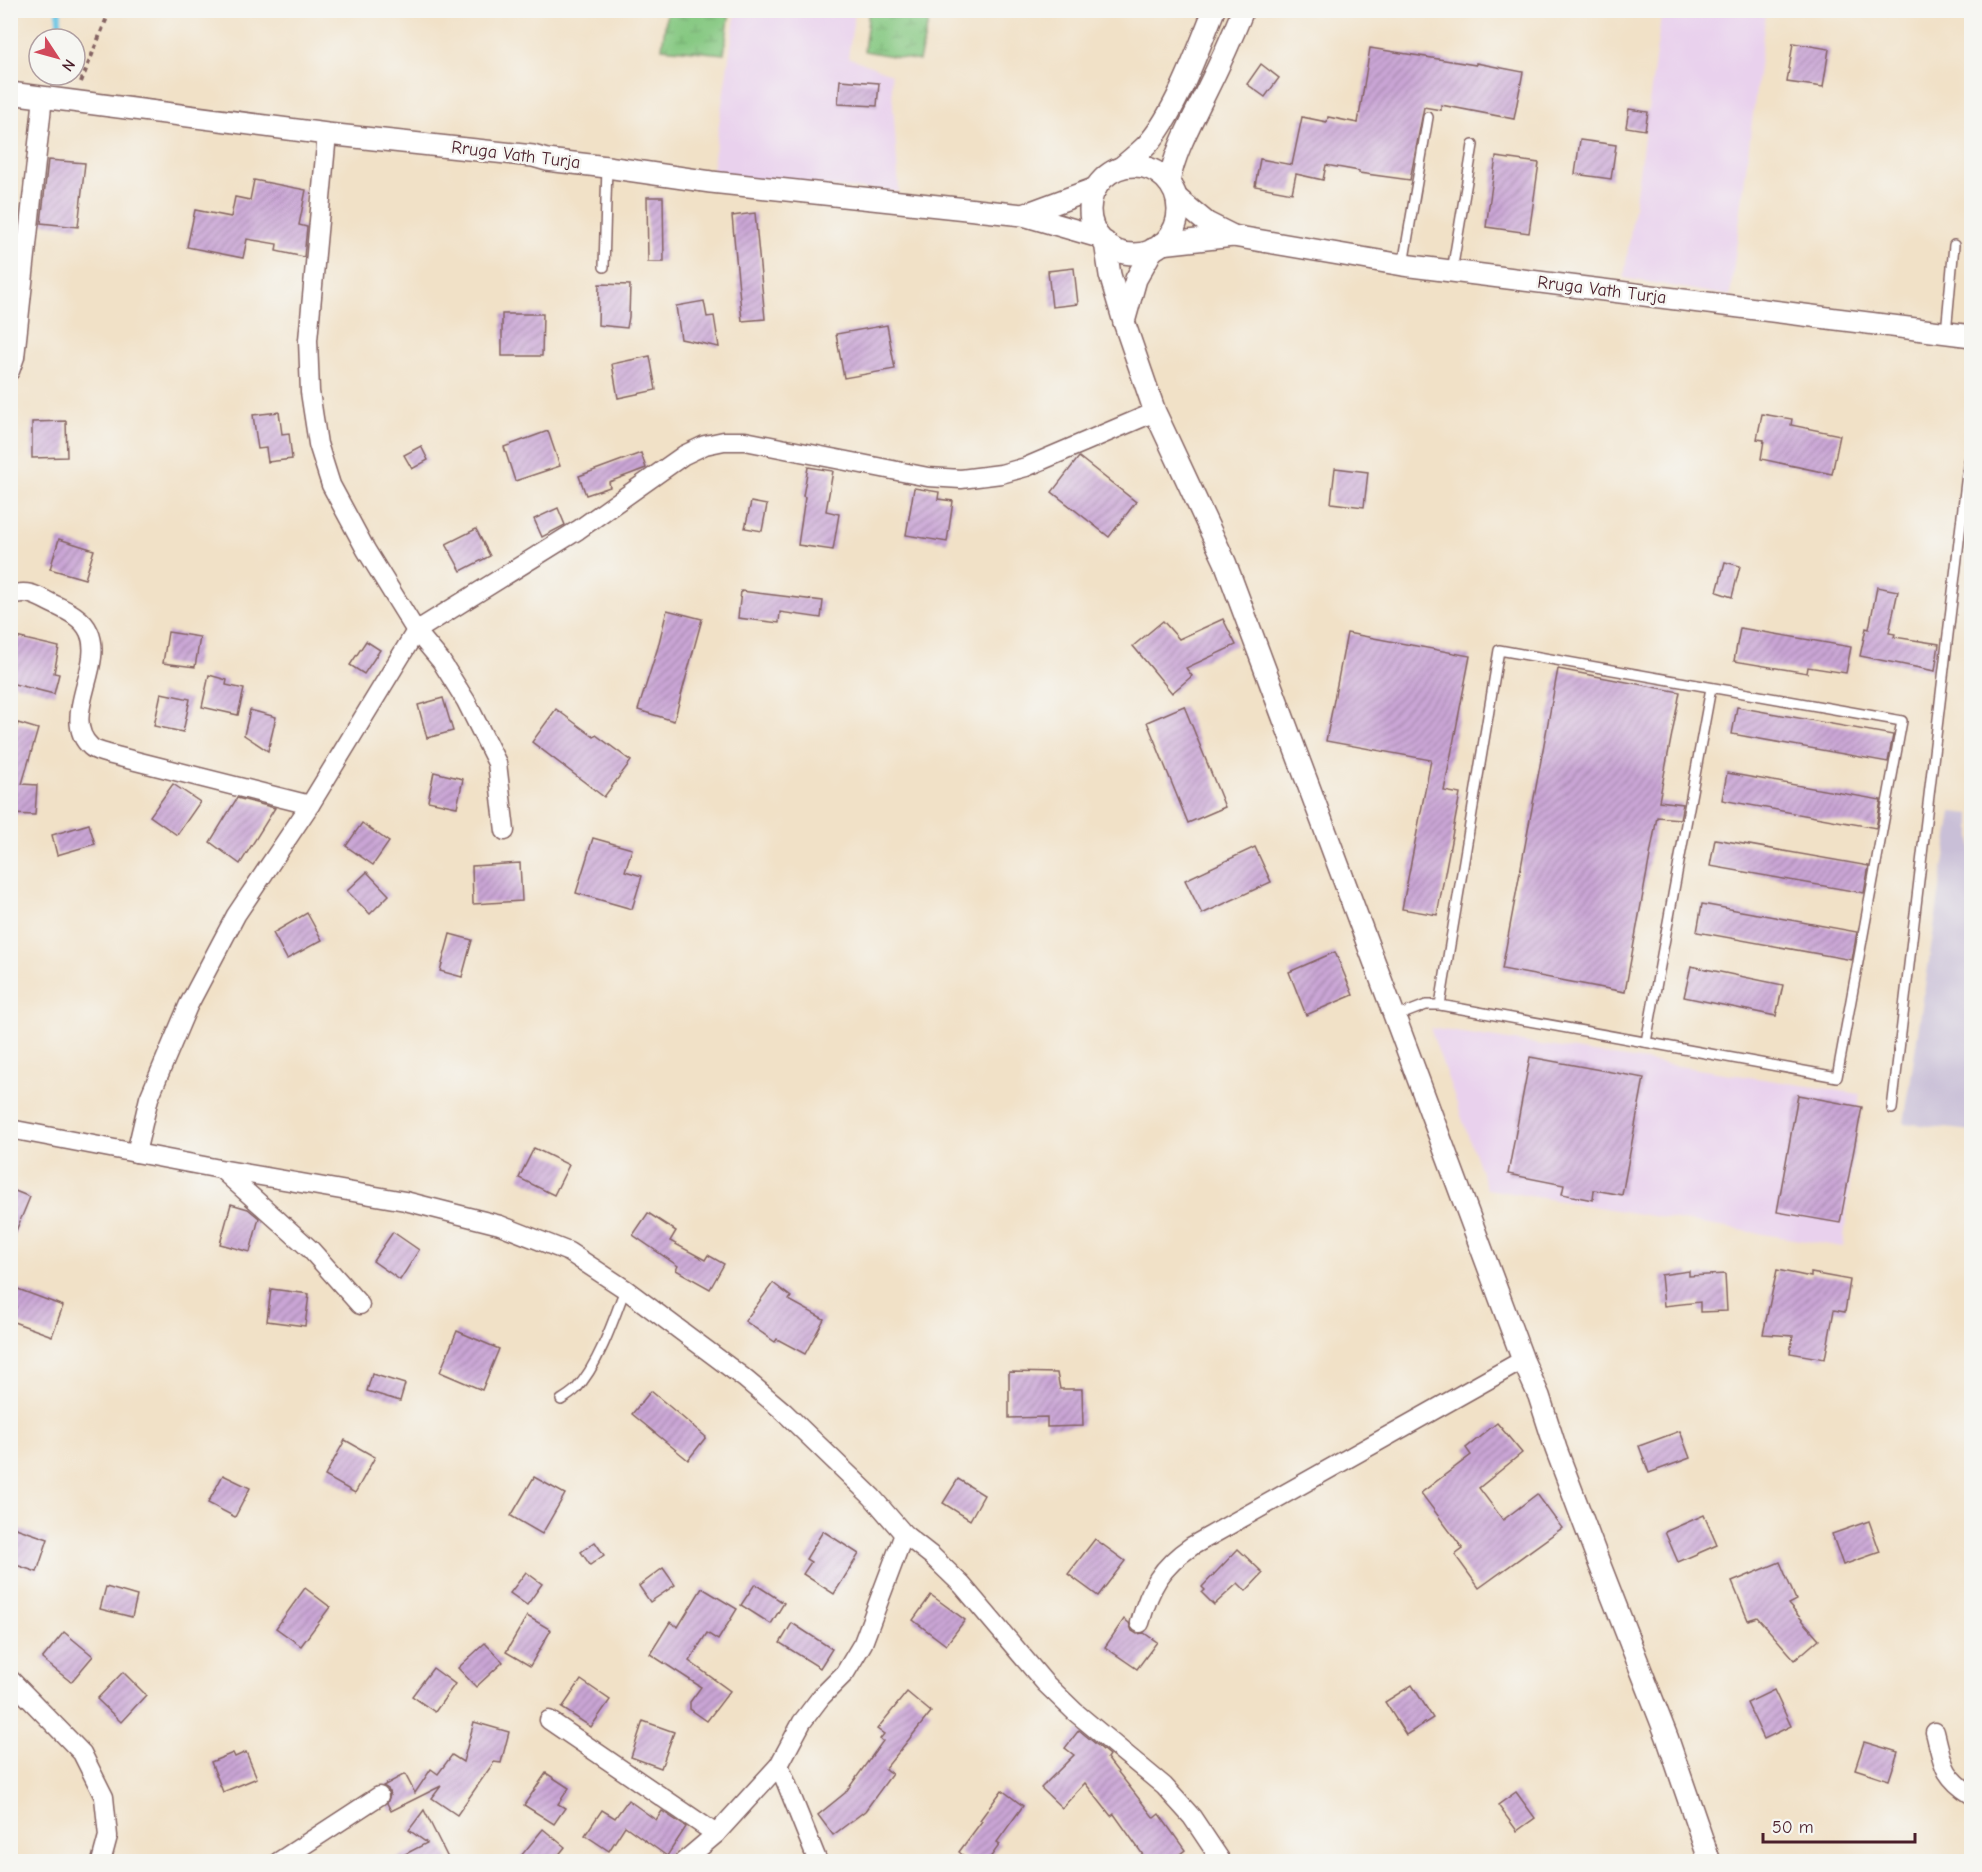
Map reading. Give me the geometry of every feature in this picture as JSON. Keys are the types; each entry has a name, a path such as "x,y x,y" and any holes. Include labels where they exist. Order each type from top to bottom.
{"street":[{"path":"1122,167 1148,144 1167,115 1194,60 1214,10"},
{"path":"1124,322 1136,279 1157,247 1173,231 1178,215 1173,190 1173,161 1243,10"},
{"name":"Rruga Vath Turja","path":"10,93 327,134 521,155 711,182 1023,215 1102,240 1112,248 1129,254 1146,252 1157,247 1233,236"},
{"path":"10,371 15,357 43,97"},
{"path":"327,134 308,340 310,392 318,444 331,485 366,550 416,631 441,661 466,701 497,763 505,831"},
{"name":"Rruga Vath Turja","path":"1023,215 1096,188 1107,175 1122,167 1140,166 1156,171 1207,223 1233,236 1452,271 1971,336"},
{"path":"1096,188 1090,204 1092,222 1102,240 1124,322 1155,412 1225,562 1539,1396 1600,1568 1667,1737 1710,1862"},
{"path":"136,1153 149,1098 188,1006 236,915 310,805 416,631 578,530 684,455 705,445 724,441 745,441 928,477 961,479 1001,474 1026,467 1155,412"},
{"path":"10,596 19,592 35,594 78,617 89,632 93,651 79,716 80,732 91,748 310,805"},
{"path":"10,1129 405,1201 500,1225 569,1252 625,1289 744,1378 783,1411 872,1497 904,1534 932,1556 962,1585 1045,1683 1075,1712 1164,1786 1192,1817 1222,1862"},
{"path":"220,1169 311,1250 347,1287 360,1305"},
{"path":"1140,1623 1150,1593 1163,1570 1192,1546 1524,1360"},
{"path":"682,1862 716,1834 779,1765 802,1722 820,1697 844,1673 864,1642 904,1534"},
{"path":"10,1679 82,1753 104,1797 108,1836 101,1862"},
{"path":"549,1720 716,1834"},
{"path":"1935,1732 1944,1771 1971,1795"},
{"path":"779,1765 818,1862"},
{"path":"278,1862 379,1796"}],"lane":[{"path":"1402,264 1428,117"},
{"path":"1452,271 1473,145"},
{"path":"604,267 607,166"},
{"path":"1946,333 1954,245"},
{"path":"1892,1109 1971,432"},
{"path":"1395,1017 1426,1005 1440,1005 1837,1077 1902,721 1499,650 1440,1005"},
{"path":"1646,1042 1711,688"},
{"path":"561,1401 576,1389 593,1364 611,1327 625,1289"}],"path":[{"path":"74,101 110,10"}],"shaded area":[{"path":"736,11 855,11 848,57 891,74 899,192 711,177"},
{"path":"1662,11 1766,11 1730,296 1624,278"},
{"path":"1952,812 1971,814 1971,1131 1904,1123"},
{"path":"1430,1028 1860,1094 1843,1247 1487,1189"}],"green space":[{"path":"667,11 730,11 724,54 662,48"},
{"path":"869,11 931,11 919,61 864,51"}],"building":[{"path":"1793,43 1829,49 1823,87 1787,82"},
{"path":"1370,48 1523,72 1514,119 1441,105 1441,110 1424,107 1410,180 1359,173 1359,171 1326,165 1323,180 1296,174 1292,193 1255,186 1260,159 1292,165 1302,117 1327,122 1328,117 1358,123"},
{"path":"1261,64 1279,78 1265,97 1247,84"},
{"path":"840,80 879,83 877,106 838,104"},
{"path":"1629,109 1648,112 1645,130 1626,127"},
{"path":"1580,140 1616,145 1611,179 1575,174"},
{"path":"1496,157 1539,163 1529,233 1486,227"},
{"path":"48,160 85,163 78,227 41,223"},
{"path":"254,180 306,190 299,225 307,227 304,257 276,251 277,244 247,239 243,258 187,247 195,210 231,217 235,197 250,200"},
{"path":"647,197 663,197 664,262 648,262"},
{"path":"755,213 765,319 742,321 732,216"},
{"path":"1074,268 1078,304 1052,307 1048,271"},
{"path":"599,284 630,285 627,328 598,325"},
{"path":"704,301 707,317 714,316 719,347 681,339 676,306"},
{"path":"502,314 543,314 542,356 502,356"},
{"path":"887,325 895,369 844,378 836,334"},
{"path":"650,356 656,390 618,398 612,364"},
{"path":"279,412 282,434 289,433 292,459 268,462 266,448 258,449 253,415"},
{"path":"1762,414 1792,419 1791,425 1840,435 1832,474 1761,459 1764,440 1757,439"},
{"path":"66,421 67,457 32,458 32,422"},
{"path":"548,431 560,466 515,481 504,447"},
{"path":"421,446 428,460 412,469 404,455"},
{"path":"641,453 646,468 609,482 610,487 586,495 579,476"},
{"path":"1079,457 1136,502 1109,537 1052,492"},
{"path":"808,467 833,471 826,511 839,514 833,550 798,545"},
{"path":"1335,468 1368,472 1364,507 1331,503"},
{"path":"914,488 939,492 938,499 953,501 947,542 906,535"},
{"path":"751,502 767,505 762,531 745,528"},
{"path":"558,508 565,525 542,537 534,519"},
{"path":"476,529 490,556 461,571 446,544"},
{"path":"59,539 94,550 85,579 50,569"},
{"path":"1725,562 1740,566 1732,597 1717,592"},
{"path":"1877,587 1898,591 1889,633 1895,634 1894,637 1939,644 1935,671 1860,656 1866,628 1869,629"},
{"path":"741,591 823,601 821,618 780,612 779,623 738,618"},
{"path":"667,610 702,619 674,721 638,710"},
{"path":"1223,619 1236,645 1186,668 1192,676 1172,693 1133,646 1163,621 1179,639"},
{"path":"1740,628 1851,647 1846,673 1808,667 1807,673 1734,661"},
{"path":"168,632 200,637 195,667 163,663"},
{"path":"1347,633 1470,656 1444,791 1460,794 1437,915 1402,909 1431,760 1326,741"},
{"path":"16,637 59,647 54,673 59,674 54,694 10,683 10,660"},
{"path":"366,641 380,650 364,674 350,665"},
{"path":"1558,669 1680,692 1659,801 1683,804 1680,819 1657,817 1625,992 1502,969"},
{"path":"209,675 227,680 226,685 244,689 238,715 202,707"},
{"path":"161,693 190,699 183,732 154,726"},
{"path":"443,698 453,731 427,738 418,705"},
{"path":"1184,706 1225,807 1188,823 1147,722"},
{"path":"1737,707 1893,735 1888,762 1732,734"},
{"path":"556,709 631,761 604,797 532,742"},
{"path":"250,710 276,717 268,751 244,735"},
{"path":"18,723 38,729 22,784 37,785 35,815 10,814 10,748"},
{"path":"434,772 463,779 457,807 428,801"},
{"path":"1727,773 1881,800 1876,828 1722,800"},
{"path":"173,784 200,802 177,835 150,816"},
{"path":"237,798 275,808 240,864 210,842"},
{"path":"362,823 389,842 373,865 346,846"},
{"path":"89,824 95,844 57,855 52,835"},
{"path":"593,838 632,849 625,871 642,876 632,909 576,893"},
{"path":"1715,839 1869,866 1864,893 1710,866"},
{"path":"1255,847 1271,882 1202,914 1185,880"},
{"path":"520,863 522,901 473,904 472,866"},
{"path":"367,872 389,895 370,914 347,891"},
{"path":"1702,904 1857,932 1852,960 1697,932"},
{"path":"307,913 322,940 287,959 273,933"},
{"path":"450,934 472,940 462,977 440,971"},
{"path":"1335,952 1353,995 1306,1015 1289,972"},
{"path":"1691,966 1783,985 1776,1016 1684,997"},
{"path":"1530,1057 1644,1078 1622,1195 1594,1190 1593,1200 1562,1194 1564,1185 1508,1174"},
{"path":"1798,1095 1862,1107 1840,1223 1777,1212"},
{"path":"534,1148 569,1165 554,1195 519,1178"},
{"path":"10,1189 30,1197 11,1243 10,1242"},
{"path":"231,1204 248,1209 259,1218 250,1252 220,1244"},
{"path":"648,1213 676,1231 670,1241 705,1260 708,1255 724,1264 710,1289 676,1270 678,1266 633,1235"},
{"path":"393,1232 419,1250 400,1280 373,1261"},
{"path":"1777,1270 1811,1277 1811,1273 1850,1280 1845,1312 1834,1310 1825,1359 1790,1353 1793,1336 1763,1334"},
{"path":"1689,1271 1689,1276 1725,1274 1727,1311 1700,1312 1700,1302 1664,1306 1661,1275"},
{"path":"773,1283 791,1297 789,1300 824,1319 805,1354 777,1339 775,1342 745,1321"},
{"path":"10,1286 63,1306 52,1336 11,1321 16,1307 10,1306"},
{"path":"271,1289 309,1294 305,1326 267,1321"},
{"path":"457,1331 499,1349 482,1390 440,1372"},
{"path":"1009,1372 1057,1373 1060,1389 1082,1389 1083,1426 1047,1427 1047,1417 1009,1418"},
{"path":"372,1374 405,1384 400,1401 367,1391"},
{"path":"651,1391 706,1437 688,1460 632,1414"},
{"path":"1497,1423 1522,1453 1479,1488 1503,1520 1537,1494 1562,1528 1479,1588 1455,1555 1463,1549 1421,1493 1471,1455 1466,1448"},
{"path":"1680,1431 1690,1458 1649,1473 1639,1446"},
{"path":"345,1440 375,1457 355,1493 325,1476"},
{"path":"223,1475 250,1488 235,1517 208,1503"},
{"path":"534,1477 565,1494 542,1534 511,1516"},
{"path":"958,1479 984,1495 970,1520 943,1503"},
{"path":"1704,1515 1717,1545 1678,1562 1665,1532"},
{"path":"1869,1521 1880,1552 1843,1565 1832,1534"},
{"path":"10,1526 48,1539 37,1572 10,1563"},
{"path":"823,1531 859,1554 834,1594 803,1574 811,1562 806,1559"},
{"path":"1095,1539 1125,1561 1098,1596 1068,1574"},
{"path":"595,1542 604,1555 590,1565 581,1552"},
{"path":"1238,1549 1263,1573 1246,1591 1238,1583 1214,1605 1202,1593 1205,1590 1202,1587"},
{"path":"1780,1562 1796,1600 1788,1604 1819,1639 1795,1660 1757,1617 1748,1620 1732,1582"},
{"path":"663,1568 675,1585 650,1602 639,1586"},
{"path":"526,1572 542,1584 527,1605 510,1593"},
{"path":"755,1584 784,1603 771,1624 741,1605"},
{"path":"106,1587 137,1596 132,1617 100,1609"},
{"path":"305,1588 330,1607 301,1646 276,1628"},
{"path":"702,1588 737,1609 718,1640 707,1633 689,1661 730,1691 707,1721 690,1709 690,1702 701,1687 650,1654 670,1622 678,1627"},
{"path":"931,1595 965,1620 946,1645 913,1620"},
{"path":"527,1616 551,1630 530,1666 506,1652"},
{"path":"1124,1619 1129,1623 1132,1631 1137,1634 1144,1633 1157,1642 1137,1669 1105,1647"},
{"path":"792,1623 832,1649 820,1668 780,1643"},
{"path":"64,1632 93,1656 71,1682 42,1659"},
{"path":"485,1643 503,1662 476,1687 458,1668"},
{"path":"433,1668 455,1684 435,1712 412,1696"},
{"path":"123,1672 146,1695 121,1722 97,1699"},
{"path":"581,1680 610,1700 591,1727 562,1708"},
{"path":"1412,1685 1433,1718 1406,1735 1385,1702"},
{"path":"1774,1690 1791,1726 1764,1739 1747,1703"},
{"path":"907,1692 931,1712 885,1769 892,1774 865,1811 833,1835 818,1815 845,1793 883,1741 880,1739 884,1734 877,1729"},
{"path":"643,1721 674,1732 661,1768 631,1757"},
{"path":"474,1722 509,1732 501,1763 494,1762 457,1815 432,1798 441,1786 391,1811 387,1803 390,1795 388,1789 383,1786 405,1774 415,1793 431,1769 438,1774 452,1755 463,1762"},
{"path":"1079,1730 1109,1755 1107,1758 1154,1818 1159,1814 1185,1850 1170,1862 1148,1862 1114,1814 1111,1816 1085,1783 1062,1808 1041,1788 1074,1755 1065,1748"},
{"path":"1864,1742 1898,1752 1889,1780 1855,1769"},
{"path":"246,1752 257,1778 223,1792 211,1762 233,1753 235,1757"},
{"path":"546,1773 569,1788 558,1804 565,1808 554,1824 524,1805"},
{"path":"1002,1790 1023,1806 997,1842 1000,1844 987,1862 971,1862 959,1852"},
{"path":"1516,1792 1535,1818 1517,1831 1498,1805"},
{"path":"628,1800 656,1820 662,1811 686,1827 667,1856 625,1826 609,1851 585,1835 602,1810 615,1818"},
{"path":"424,1810 450,1862 390,1862 427,1843 409,1830"},
{"path":"543,1829 565,1847 553,1862 516,1862"}],"waterway":[{"path":"59,10 59,27"}]}
